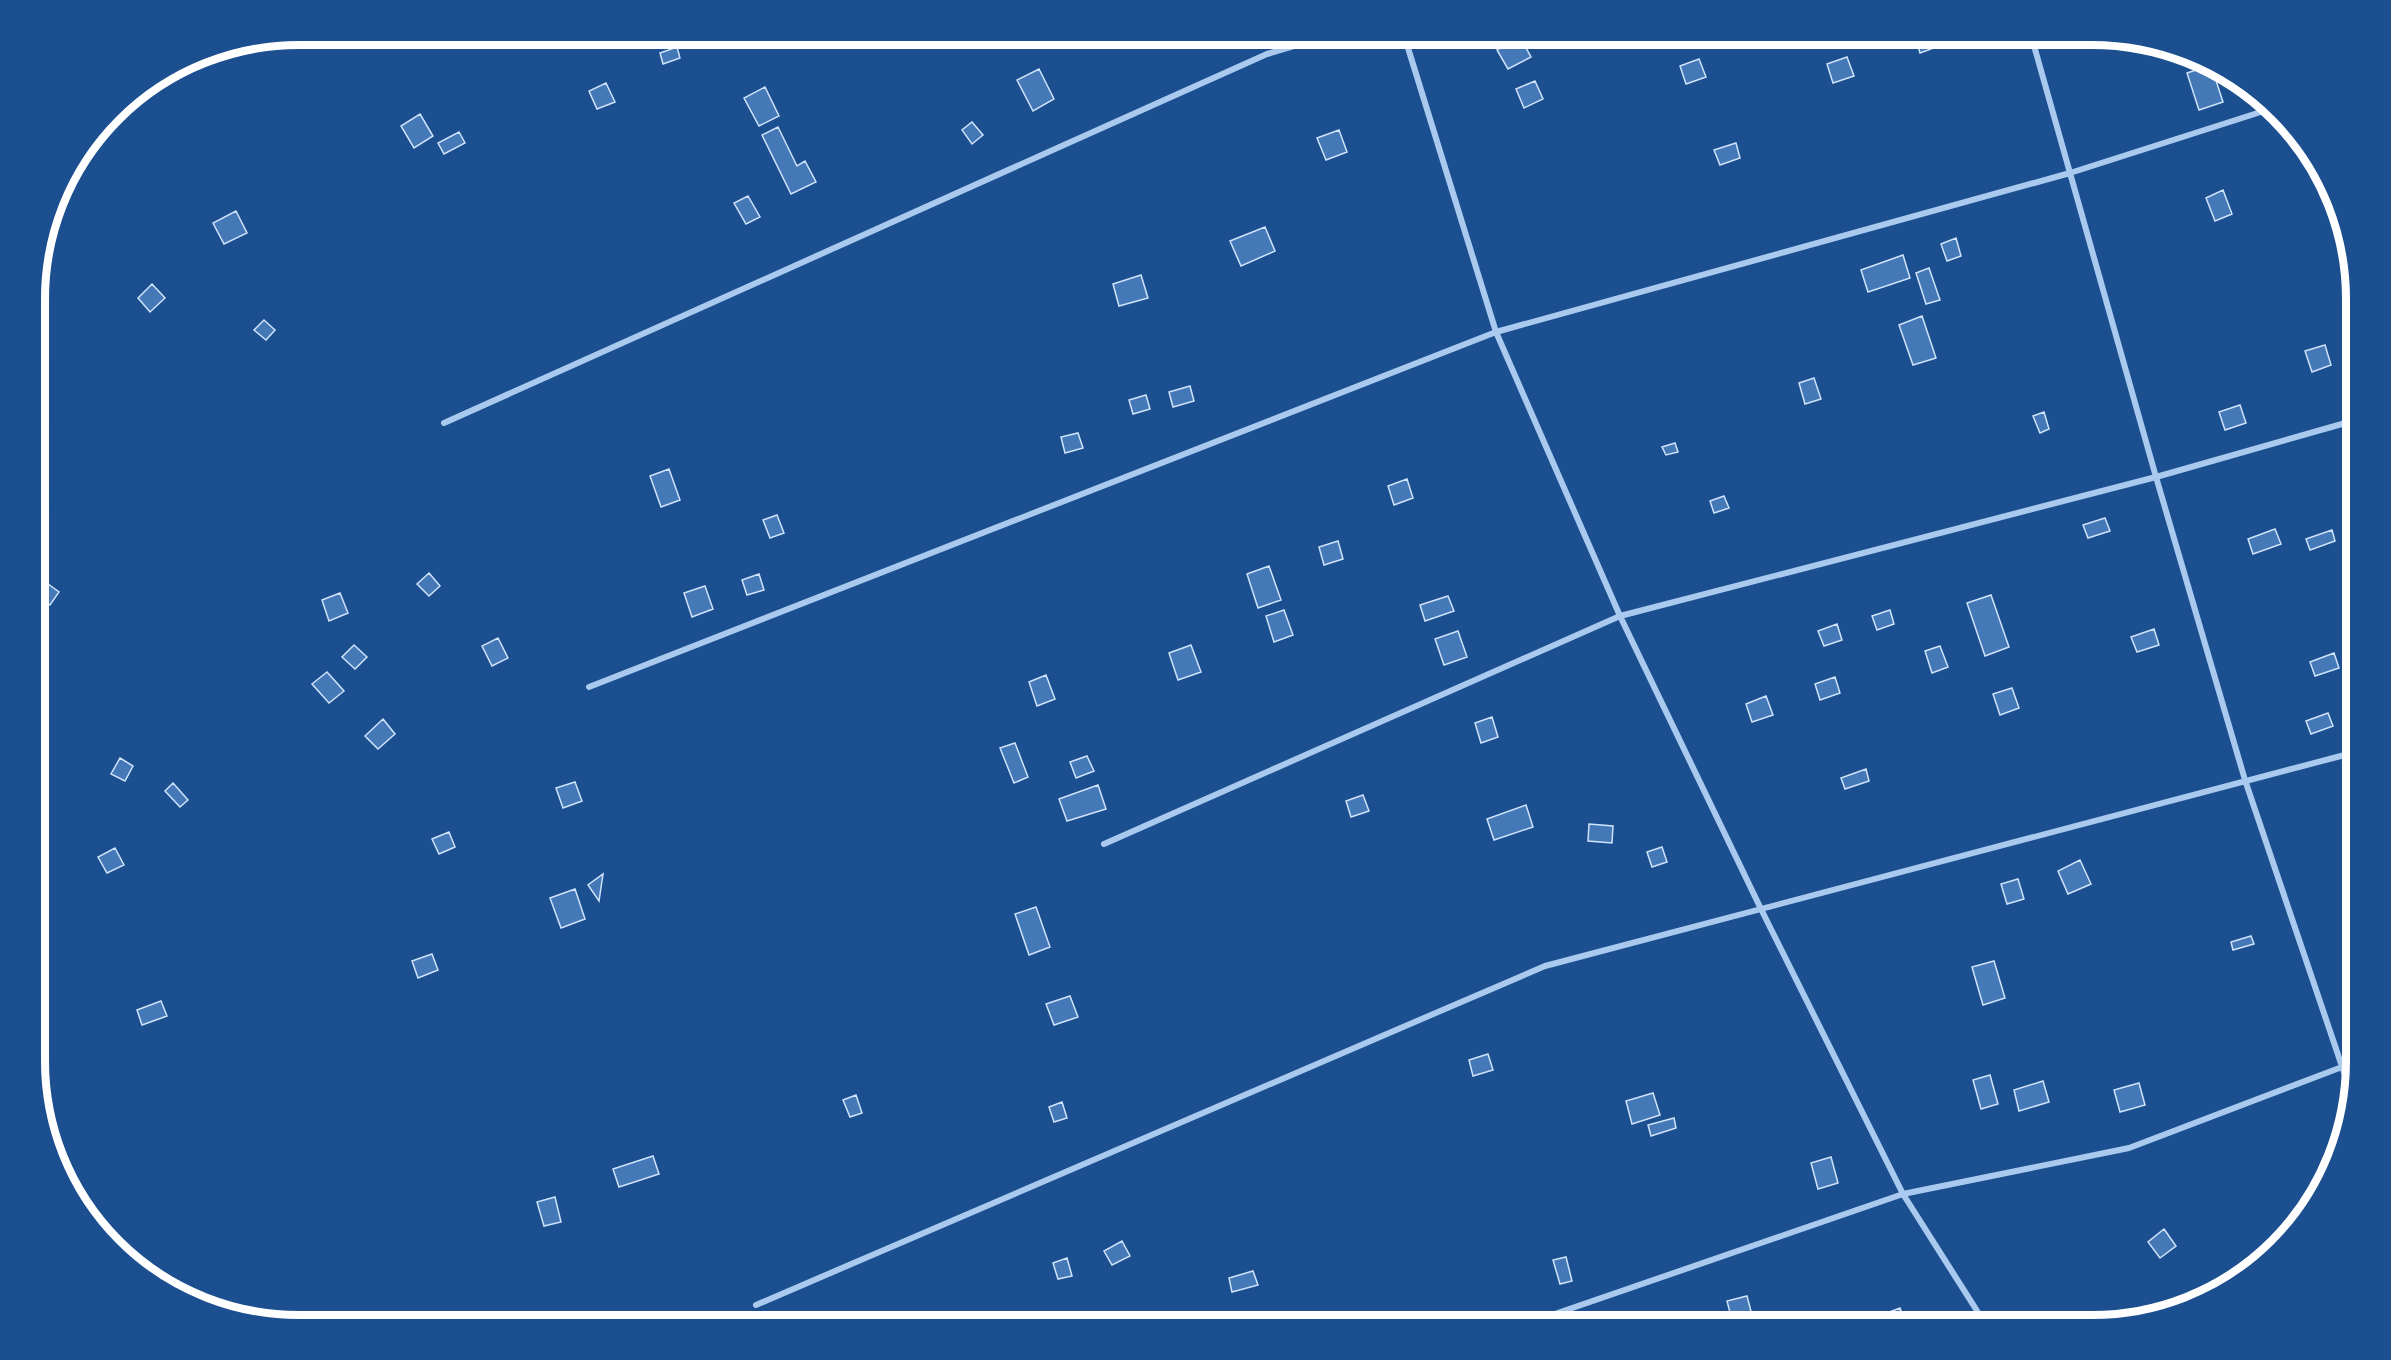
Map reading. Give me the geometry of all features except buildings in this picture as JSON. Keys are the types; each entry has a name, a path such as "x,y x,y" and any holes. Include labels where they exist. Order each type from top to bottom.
{"street":[{"path":"444,423 1267,54 1295,45"},
{"path":"1407,45 1496,332 1620,616 1761,909 1903,1194 1980,1315"},
{"path":"2034,45 2156,477 2245,780 2345,1076"},
{"path":"589,687 1496,332 2070,173 2263,111"},
{"path":"1104,844 1620,616 2156,477 2346,423"},
{"path":"756,1305 1545,966 2346,755"},
{"path":"1552,1315 1903,1194 2130,1148 2342,1067"}]}
